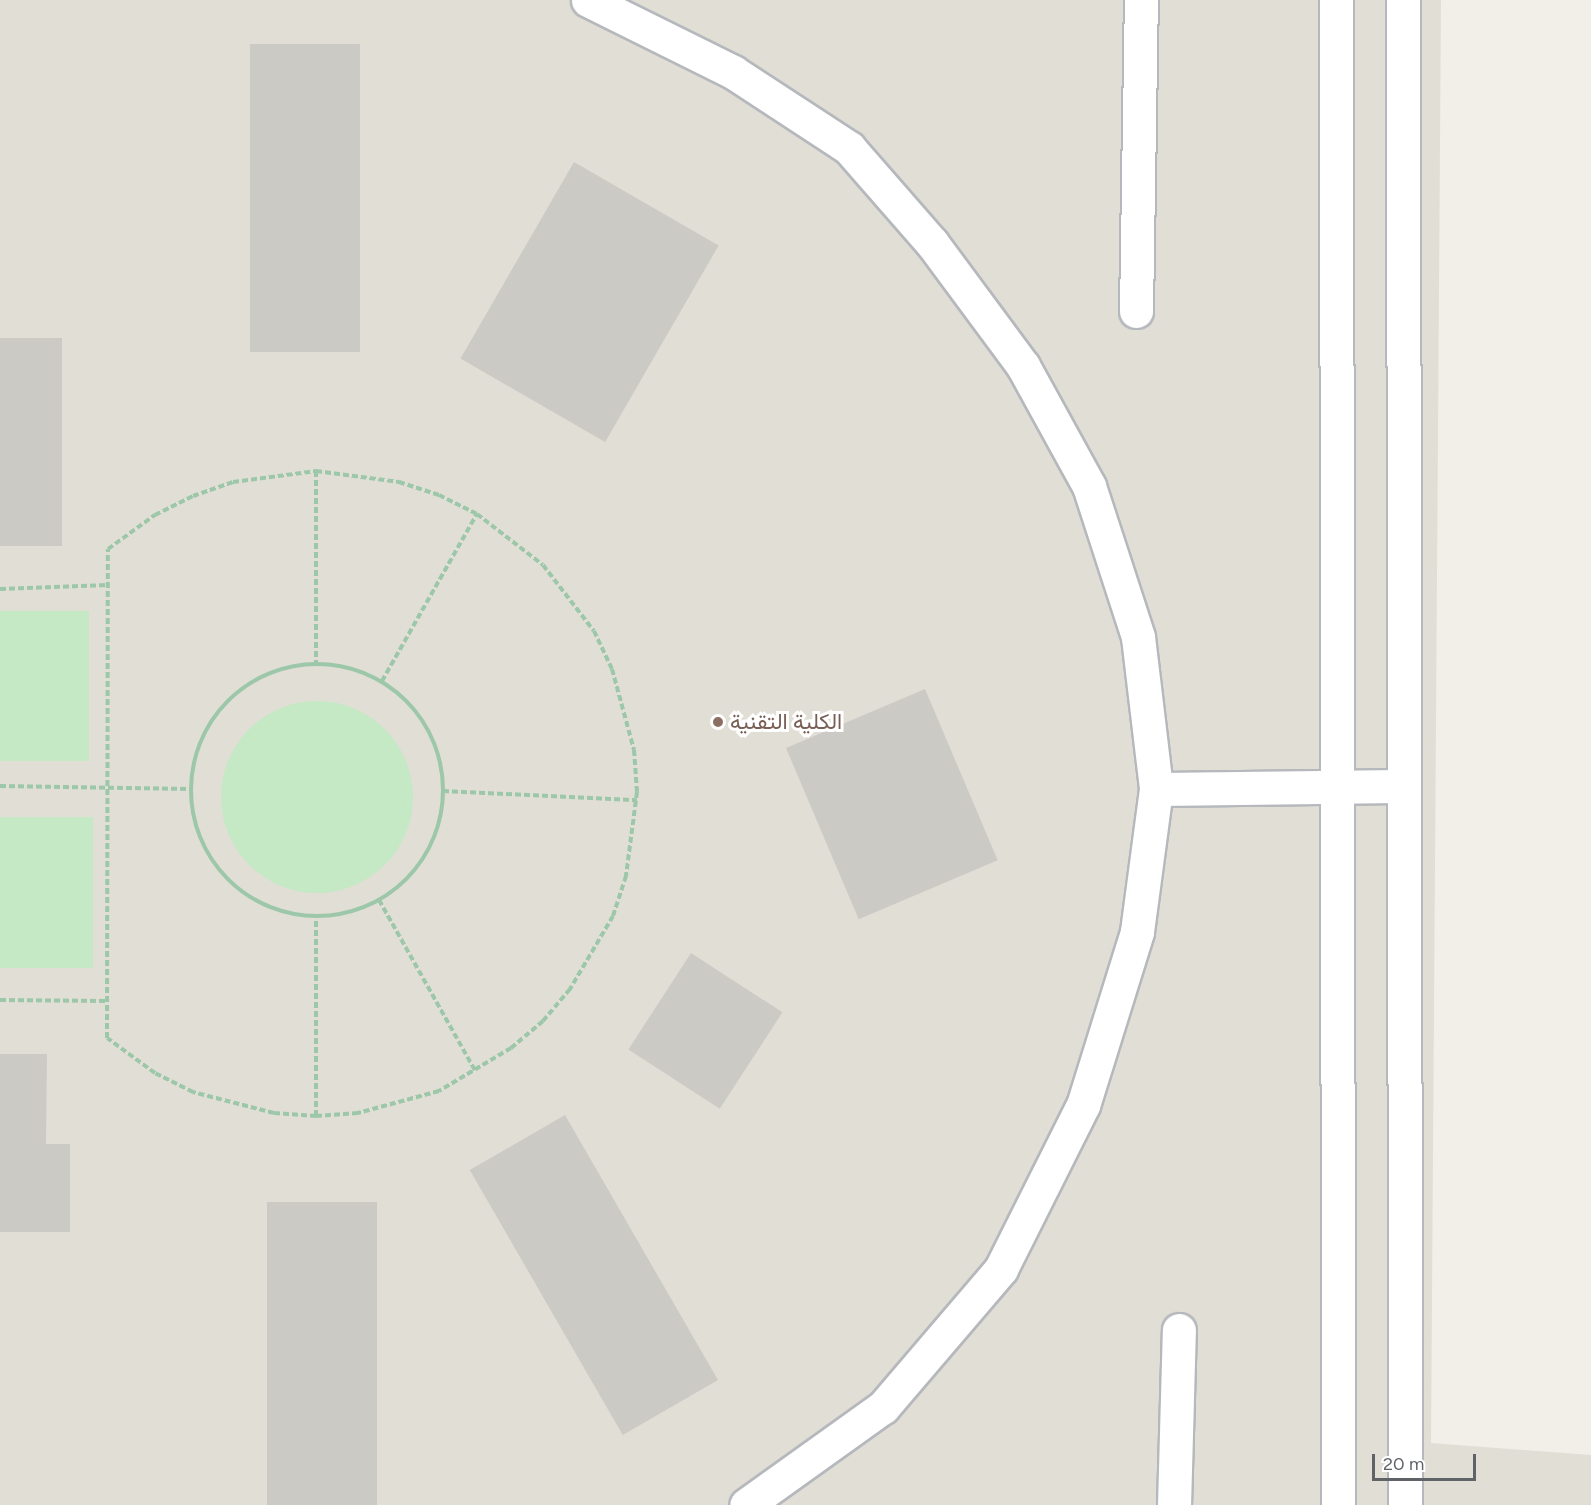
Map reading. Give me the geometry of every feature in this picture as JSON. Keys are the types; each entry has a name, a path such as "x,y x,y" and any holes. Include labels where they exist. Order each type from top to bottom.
{"lane":[{"path":"588,0 733,72 849,148 932,243 1023,366 1089,486 1138,637 1156,789 1137,932 1083,1105 1001,1269 883,1407 746,1505"},
{"path":"1136,311 1141,0"},
{"path":"1336,0 1338,1505"},
{"path":"1403,0 1405,1505"},
{"path":"1156,789 1404,786"},
{"path":"1174,1505 1179,1330"}],"path":[{"path":"316,471 316,664"},
{"path":"316,471 399,482 477,514 543,565 594,631 626,709 637,800 626,876 594,954 543,1021 476,1072 399,1104 316,1116 233,1105 155,1073 107,1038 108,549 155,514 233,482 316,471"},
{"path":"382,681 477,514"},
{"path":"0,589 108,585"},
{"path":"316,664 358,670 382,681 420,717 441,765 443,791 427,850 400,885 379,900 354,911 316,915 276,910 232,883 201,840 191,789 203,737 234,695 280,669 316,664"},
{"path":"0,786 191,789"},
{"path":"443,791 637,800"},
{"path":"379,900 476,1072"},
{"path":"316,915 316,1116"},
{"path":"0,1000 107,1001"}],"shaded area":[{"name":"الكلية التقنية","path":"0,0 1441,0 1431,1443 1591,1455 1591,1505 0,1505"}],"green space":[{"path":"0,611 89,611 89,761 0,761"},
{"path":"317,701 354,708 385,729 406,760 413,797 406,834 385,865 354,886 317,893 280,886 249,865 228,834 221,797 228,760 249,729 280,708"},
{"path":"0,817 93,817 93,968 0,968"}],"building":[{"path":"250,44 360,44 360,352 250,352"},
{"path":"574,162 719,246 605,442 460,359"},
{"path":"0,338 62,338 62,546 0,546"},
{"path":"925,689 998,860 859,919 786,748"},
{"path":"691,953 782,1012 720,1109 628,1049"},
{"path":"0,1054 47,1054 46,1144 70,1144 70,1232 0,1232"},
{"path":"565,1115 718,1380 623,1435 470,1170"},
{"path":"267,1202 377,1202 377,1505 267,1505"}],"place":[{"name":"الكلية التقنية","path":"718,722"}]}
